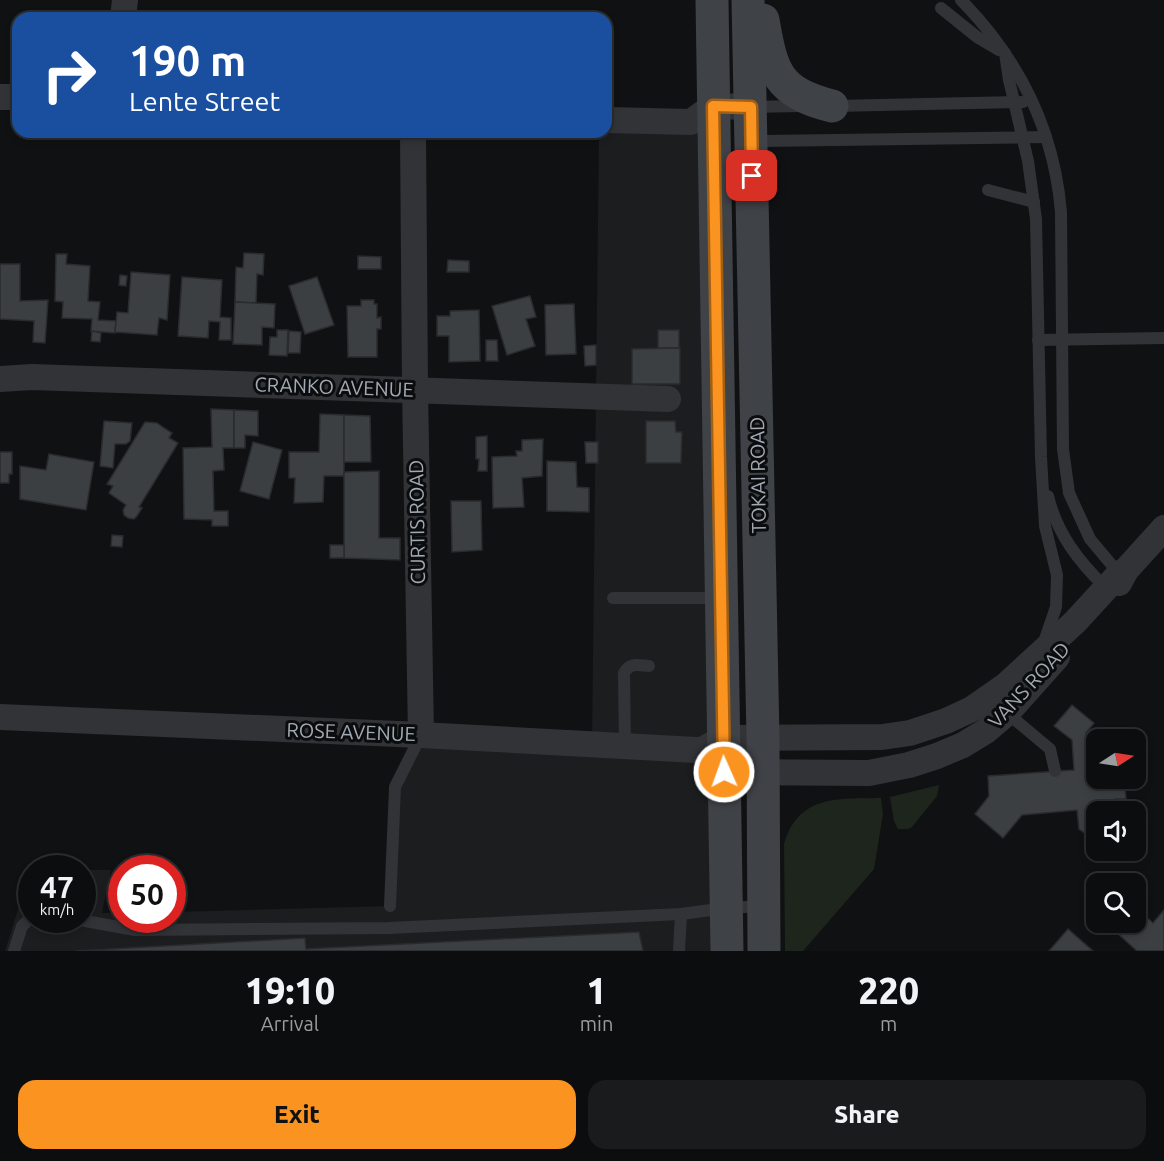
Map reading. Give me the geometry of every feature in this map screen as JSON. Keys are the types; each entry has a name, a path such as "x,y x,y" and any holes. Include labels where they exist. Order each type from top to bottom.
{"main road":[{"name":"TOKAI ROAD","path":"712,0 706,123 721,598 717,753 727,951"},
{"name":"TOKAI ROAD","path":"748,0 763,738 764,951"},
{"path":"760,0 770,55 781,81 802,97 832,106"}],"street":[{"path":"706,123 751,107"},
{"path":"612,120 706,123 751,141"},
{"name":"CURTIS ROAD","path":"413,138 421,735"},
{"name":"CRANKO AVENUE","path":"0,379 32,377 668,399"},
{"name":"VANS ROAD","path":"717,753 762,772 869,773 909,765 963,745 1007,713 1164,528"},
{"name":"VANS ROAD","path":"717,753 763,738 882,737 910,733 946,721 972,709 1005,686 1117,581"},
{"name":"ROSE AVENUE","path":"0,717 421,735 717,753"}],"lane":[{"path":"961,0 982,21 1020,77 1033,102 1053,155 1061,212 1063,449 1070,493 1090,539 1117,581"},
{"path":"941,8 977,37 1005,53 1034,202 1041,457 1045,526 1056,575 1056,607 1047,638 1027,666"},
{"path":"751,107 1033,102"},
{"path":"751,141 1046,137"},
{"path":"988,190 1034,202"},
{"path":"1038,340 1164,338"},
{"path":"1041,457 1049,500 1069,548 1117,581"},
{"path":"613,598 721,598"},
{"path":"625,747 624,673 632,665 649,666"},
{"path":"1007,713 1050,749 1055,771"},
{"name":"CURTIS ROAD","path":"390,906 395,787 421,735"},
{"path":"96,923 135,930 378,928 681,914 764,906"},
{"path":"679,951 681,914"},
{"path":"14,951 20,933"}],"shaded area":[{"path":"691,122 713,141 727,951 5,951 18,909 18,933 96,933 96,870 108,870 108,884 102,913 108,913 108,933 186,933 186,912 390,906 395,787 421,735 592,745 599,138 612,138 612,131"},
{"path":"939,785 937,796 912,827 898,829 894,821 890,797"},
{"path":"881,798 883,814 874,869 803,951 785,951 784,844 791,828 799,816 822,803 835,800"}],"building":[{"path":"244,253 264,254 263,275 257,274 256,303 235,302 236,267 243,268"},
{"path":"56,254 67,254 66,264 90,266 88,301 100,302 98,320 116,321 115,333 91,331 92,319 62,318 63,302 55,301"},
{"path":"358,256 381,257 381,269 358,269"},
{"path":"448,260 469,261 469,272 447,272"},
{"path":"0,264 20,264 20,301 48,300 45,343 33,342 34,321 0,319"},
{"path":"131,272 170,275 167,320 159,318 157,335 115,332 117,312 128,313"},
{"path":"120,275 127,276 126,286 119,285"},
{"path":"182,277 222,280 220,317 231,318 231,340 219,340 220,322 209,321 208,338 178,336"},
{"path":"317,277 334,325 305,334 289,286"},
{"path":"530,296 536,317 526,319 535,346 507,355 492,306"},
{"path":"361,300 374,300 374,304 377,304 377,318 381,317 381,329 377,329 377,357 348,357 347,306 361,306"},
{"path":"235,302 275,304 274,328 262,327 262,345 233,344"},
{"path":"574,304 576,354 546,355 545,305"},
{"path":"479,310 480,361 449,362 449,336 437,336 437,316 450,316 450,311"},
{"path":"277,330 288,330 287,356 269,355 270,337 277,337"},
{"path":"658,330 679,330 679,348 658,348"},
{"path":"92,331 101,333 100,342 91,341"},
{"path":"289,331 301,332 300,353 288,353"},
{"path":"486,340 497,340 498,361 486,361"},
{"path":"596,345 596,365 585,366 584,346"},
{"path":"680,348 680,384 632,384 632,349"},
{"path":"211,409 234,410 234,448 223,448 224,470 213,471 214,511 228,511 228,526 212,526 212,520 184,519 183,448 212,447"},
{"path":"234,410 258,411 258,436 245,435 245,448 234,448"},
{"path":"320,414 344,415 344,476 324,476 323,502 294,503 295,478 289,478 289,452 319,452"},
{"path":"344,415 370,416 371,462 344,462"},
{"path":"104,421 132,423 130,441 126,444 115,444 113,468 100,466"},
{"path":"646,421 675,421 676,432 682,432 681,463 646,463"},
{"path":"145,422 157,423 172,433 169,438 178,443 134,519 124,515 123,510 126,505 109,493 113,486 107,484"},
{"path":"487,436 487,471 478,471 476,437"},
{"path":"543,439 542,476 522,478 524,507 493,508 492,457 517,456 516,451 522,451 522,440"},
{"path":"253,442 282,450 269,499 240,491"},
{"path":"585,442 598,442 598,463 586,463"},
{"path":"0,452 12,452 12,474 9,474 9,483 0,483"},
{"path":"49,454 94,462 86,510 20,499 20,466 46,470"},
{"path":"547,461 576,462 577,487 589,488 589,512 547,511"},
{"path":"379,471 379,538 400,538 400,560 344,558 344,472"},
{"path":"451,501 481,501 482,550 452,552"},
{"path":"112,535 123,536 122,547 111,546"},
{"path":"330,545 344,545 344,558 330,558"},
{"path":"1072,705 1094,723 1089,729 1086,729 1086,789 1125,789 1126,799 1086,801 1086,834 1079,829 1077,810 1022,815 1003,838 975,814 989,796 988,776 1074,770 1072,740 1054,726"},
{"path":"1164,910 1164,951 1137,951 1117,933 1146,933 1146,917 1153,923"},
{"path":"1068,929 1093,951 1049,951"},
{"path":"639,932 643,951 76,951 305,938 306,949"}],"route":[{"path":"724,772 713,106 751,107 752,176"}]}
